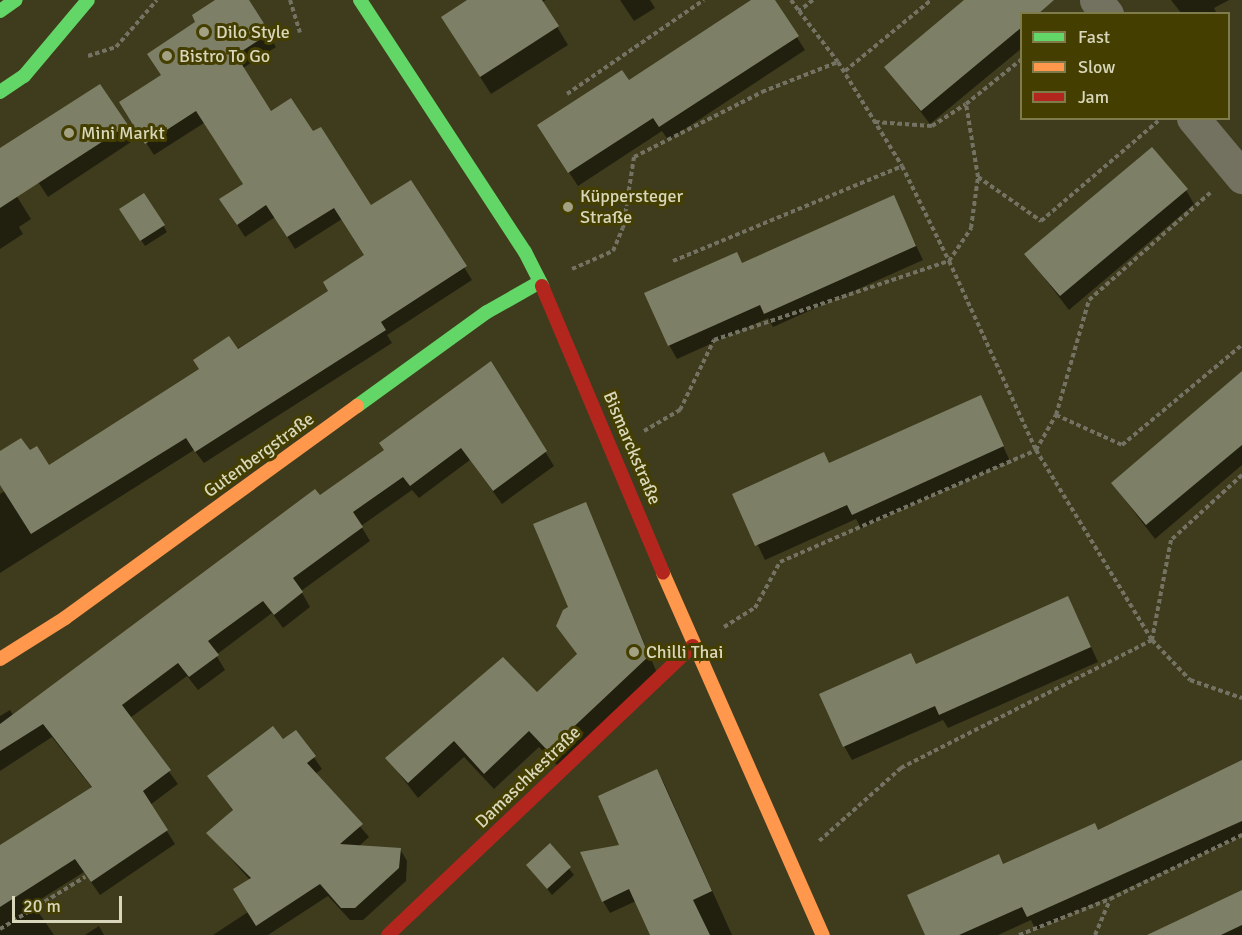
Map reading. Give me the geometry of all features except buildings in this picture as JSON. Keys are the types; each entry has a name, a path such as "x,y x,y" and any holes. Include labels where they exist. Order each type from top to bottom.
{"main road":[{"path":"0,11 16,0"},
{"path":"0,92 24,76 88,0"},
{"name":"Bismarckstraße","path":"360,0 525,252 540,282 612,446 693,646 823,935"},
{"name":"Gutenbergstraße","path":"0,659 65,618 487,312 540,282"},
{"name":"Damaschkestraße","path":"388,935 693,646"}],"street":[{"path":"1096,0 1105,12"},
{"path":"1195,120 1239,174"}],"path":[{"path":"290,0 300,32"},
{"path":"567,94 704,0"},
{"path":"791,0 845,71 902,166 949,261 1036,450 1152,640 1190,680 1242,698"},
{"path":"799,11 813,0"},
{"path":"845,71 931,0"},
{"path":"874,122 932,126 966,104 1020,61"},
{"path":"540,282 613,251 623,228 634,157 762,92 838,62"},
{"path":"612,446 680,410 714,340 949,261 971,228 978,177 966,104"},
{"path":"978,177 1041,221 1159,120"},
{"path":"673,261 902,166"},
{"path":"693,646 755,608 780,562 1036,450 1056,415 1089,300 1239,174"},
{"path":"1056,415 1122,445 1242,345"},
{"path":"1152,640 1171,540 1242,476"},
{"path":"792,865 901,768 1152,640"},
{"path":"1019,935 1110,899 1242,835"},
{"path":"0,929 85,877"},
{"path":"1095,935 1110,899"}],"traffic: fast":[{"path":"0,11 16,0"},
{"path":"0,92 24,76 88,0"},
{"path":"360,0 525,252 542,286"},
{"path":"357,406 487,312 540,282"}],"traffic: slow":[{"path":"0,659 65,618 357,406"},
{"path":"663,573 823,935"}],"traffic: jam":[{"path":"542,286 663,573"},
{"path":"388,935 693,646"}],"place":[{"name":"Dilo Style","path":"204,32"},
{"name":"Bistro To Go","path":"167,56"},
{"name":"Mini Markt","path":"69,133"},
{"name":"Küppersteger Straße","path":"568,207"},
{"name":"Chilli Thai","path":"634,652"}]}
